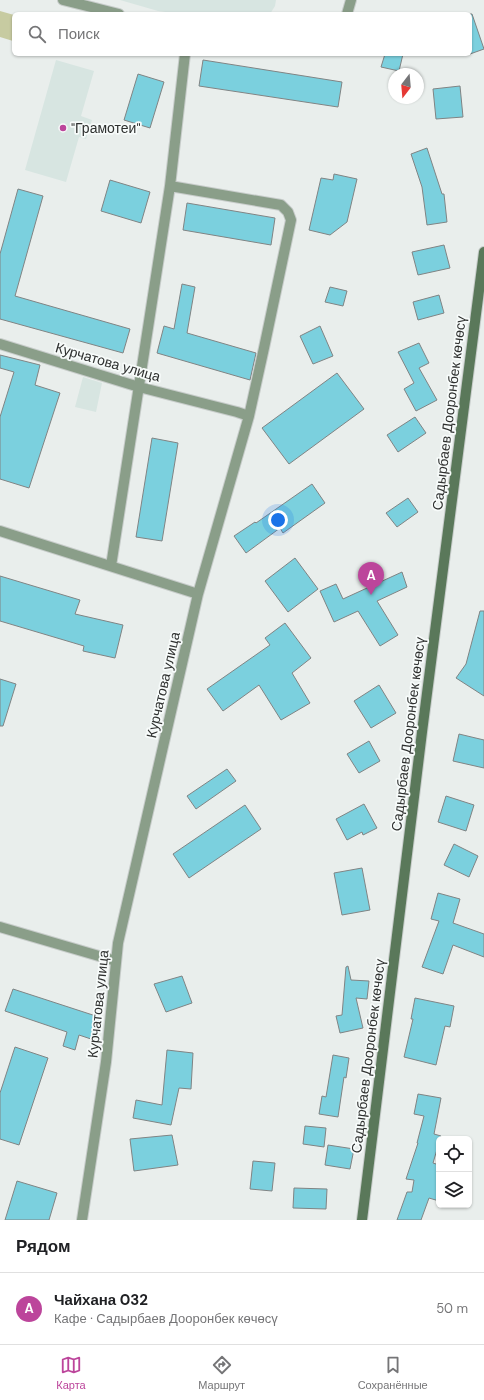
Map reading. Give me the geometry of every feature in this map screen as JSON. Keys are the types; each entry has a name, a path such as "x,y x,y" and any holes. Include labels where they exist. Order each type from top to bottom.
{"main road":[{"name":"Садырбаев Дооронбек көчөсү","path":"362,1220 420,748 484,252"}],"street":[{"path":"63,0 111,12"},
{"path":"348,12 351,0"},
{"path":"111,566 170,186 185,56"},
{"path":"170,186 281,205 288,212 291,220 249,416"},
{"name":"Курчатова улица","path":"0,344 139,387 249,416 198,594 118,944 106,1062 82,1220"},
{"path":"0,531 198,594"},
{"path":"0,927 116,961"}],"shaded area":[{"path":"120,0 276,0 275,6 271,12 158,11"},
{"name":"\"Грамотеи\"","path":"56,60 94,71 81,116 92,120 86,139 79,137 66,182 25,170"},
{"path":"83,377 102,383 96,412 75,407"}],"green space":[{"path":"0,11 12,14 12,41 0,37"}],"building":[{"path":"472,14 484,49 472,53"},
{"path":"384,56 403,56 400,68 381,67"},
{"path":"203,60 342,82 338,107 199,86"},
{"path":"138,74 164,82 150,128 124,120"},
{"path":"460,86 463,117 436,119 433,89"},
{"path":"427,148 442,194 444,194 447,222 427,225 422,187 411,154"},
{"path":"334,174 357,179 347,222 330,235 309,230 321,178 333,180"},
{"path":"110,180 150,192 141,223 101,211"},
{"path":"18,189 43,196 15,296 130,329 123,353 0,319 0,254"},
{"path":"187,203 275,218 271,245 183,230"},
{"path":"444,245 450,268 418,275 412,252"},
{"path":"182,284 195,287 187,333 256,353 250,380 157,353 164,326 174,329"},
{"path":"330,287 347,291 343,306 325,302"},
{"path":"439,295 444,313 418,320 413,302"},
{"path":"320,326 333,356 313,364 300,336"},
{"path":"419,343 429,363 419,368 437,400 416,411 404,389 414,383 398,352"},
{"path":"0,355 40,365 35,385 60,393 29,488 0,479 0,417 14,372 0,368"},
{"path":"337,373 364,409 289,464 262,428"},
{"path":"415,417 426,433 398,452 387,435"},
{"path":"152,438 178,443 162,541 136,537"},
{"path":"312,484 325,503 283,533 280,528 246,553 234,536 255,522 256,523"},
{"path":"408,498 418,512 397,527 386,513"},
{"path":"295,558 318,589 288,612 265,581"},
{"path":"402,572 407,587 377,601 398,635 380,646 358,611 334,622 320,591 336,584 343,599"},
{"path":"0,576 80,600 75,614 123,625 115,658 83,651 84,646 0,621"},
{"path":"480,611 484,611 484,696 456,678 466,664"},
{"path":"285,623 311,658 292,673 310,703 281,720 259,685 223,711 207,689 270,645 265,638"},
{"path":"0,679 16,684 3,726 0,726"},
{"path":"379,685 396,713 371,728 354,701"},
{"path":"459,734 484,740 484,768 453,761"},
{"path":"369,741 380,761 359,773 347,754"},
{"path":"227,769 236,781 196,809 187,796"},
{"path":"446,796 474,805 466,831 438,822"},
{"path":"364,804 377,828 363,835 362,832 347,840 336,819"},
{"path":"245,805 261,829 189,878 173,854"},
{"path":"454,844 478,856 469,877 444,865"},
{"path":"362,868 370,910 342,915 334,873"},
{"path":"438,893 460,899 453,923 484,934 484,957 453,945 443,974 422,967 439,921 431,919"},
{"path":"348,966 351,980 369,981 367,999 356,998 363,1028 340,1033 336,1016 342,1015 346,967"},
{"path":"182,976 192,1003 166,1012 154,984"},
{"path":"13,989 102,1018 94,1040 79,1035 75,1050 63,1046 67,1032 5,1011"},
{"path":"415,998 454,1006 450,1027 445,1026 436,1065 404,1057 413,1019 411,1019"},
{"path":"15,1047 48,1058 19,1145 0,1139 0,1093"},
{"path":"167,1050 193,1053 191,1089 179,1088 171,1125 133,1118 136,1100 162,1105"},
{"path":"333,1055 349,1058 346,1078 344,1077 338,1117 319,1114 322,1096 326,1097"},
{"path":"418,1094 441,1098 434,1134 441,1136 436,1136 436,1153 433,1163 436,1164 436,1200 429,1198 421,1220 397,1220 407,1192 412,1192 414,1180 406,1179 418,1143 424,1116 414,1114"},
{"path":"305,1126 326,1128 324,1147 303,1144"},
{"path":"172,1135 178,1165 134,1171 130,1139"},
{"path":"328,1145 354,1149 350,1169 325,1165"},
{"path":"253,1161 275,1163 272,1191 250,1189"},
{"path":"17,1181 57,1193 49,1220 5,1220"},
{"path":"294,1188 327,1189 326,1209 293,1208"}],"place":[{"name":"\"Грамотеи\"","path":"63,128"},
{"name":"Чайхана 032","path":"371,595"}]}
